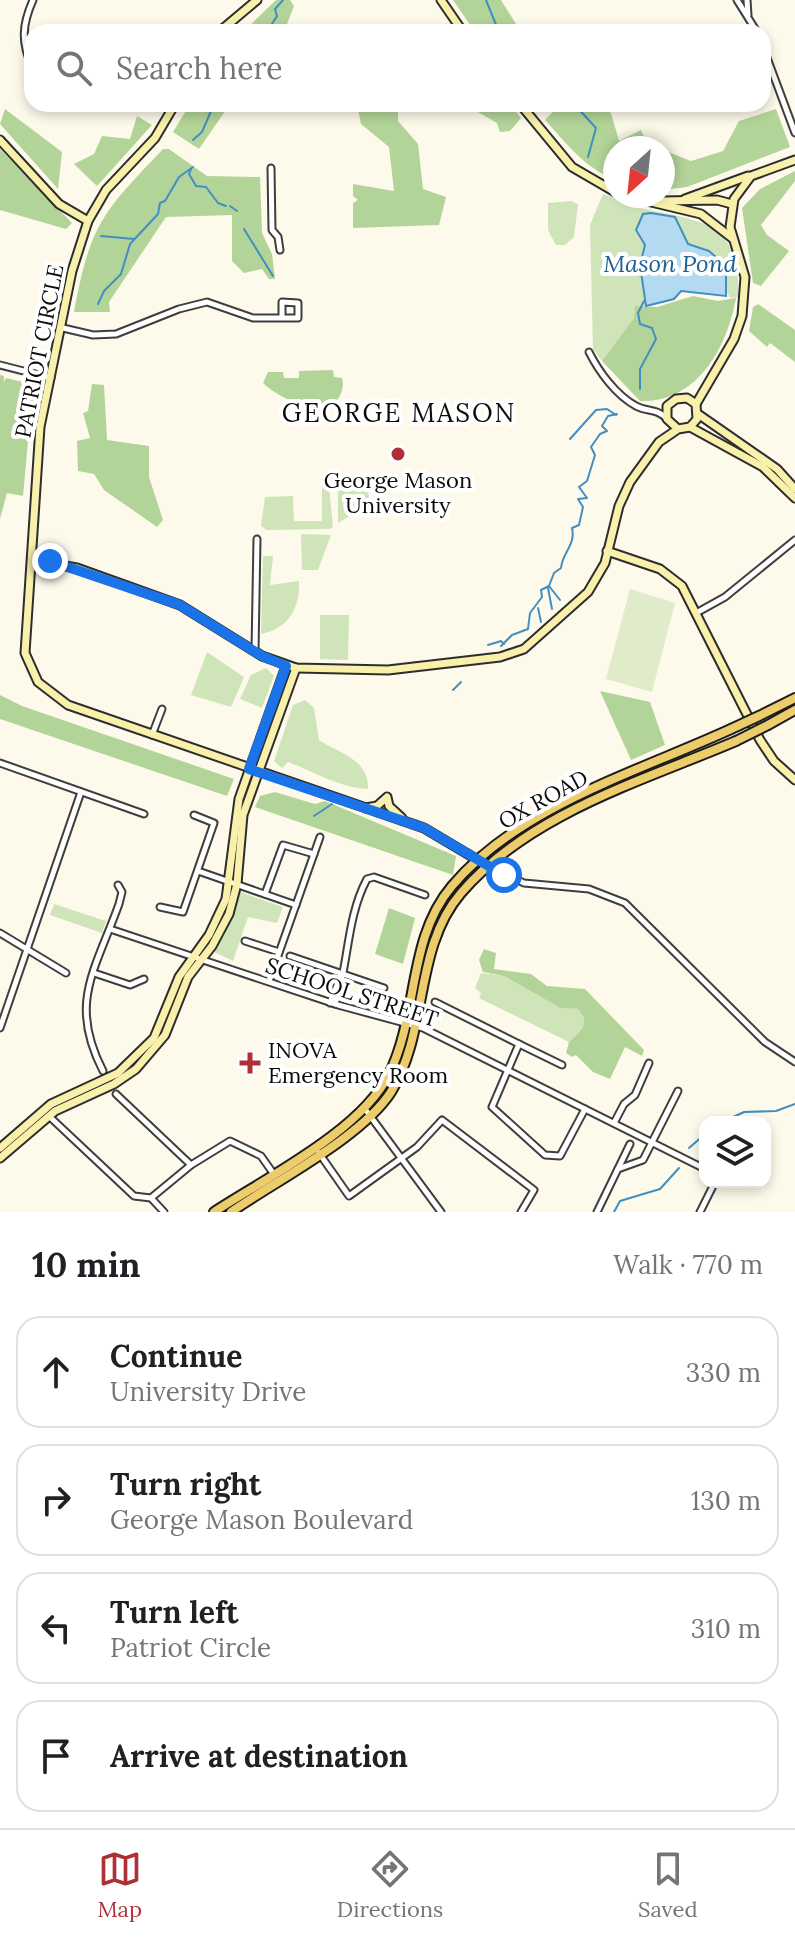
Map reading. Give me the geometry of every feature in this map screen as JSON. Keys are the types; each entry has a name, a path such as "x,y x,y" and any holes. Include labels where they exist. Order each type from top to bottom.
{"main road":[{"name":"OX ROAD","path":"409,1024 426,930 447,893 477,860 539,816 795,698"},
{"name":"OX ROAD","path":"409,1024 439,926 460,894 488,866 549,823 736,741 795,710"},
{"path":"231,1212 368,1112 398,1079 409,1024"},
{"path":"214,1212 273,1173 316,1150"}],"street":[{"path":"25,24 33,0"},
{"path":"228,24 257,0"},
{"path":"441,0 458,24"},
{"path":"737,0 752,24"},
{"path":"747,0 748,16"},
{"path":"24,28 24,48"},
{"path":"771,68 795,133"},
{"name":"PATRIOT CIRCLE","path":"151,735 62,701 38,682 25,654 23,635 32,560 39,436 72,271 88,221 106,190 155,138 170,112"},
{"path":"527,112 572,167 603,185"},
{"path":"0,140 59,204 88,221"},
{"path":"683,200 795,160"},
{"path":"271,168 272,230 278,237 280,250"},
{"path":"690,427 698,414 696,404 704,386 727,352 742,316 745,277 730,227 732,204 751,176"},
{"path":"675,200 732,204"},
{"path":"675,208 707,217 736,242"},
{"path":"63,328 93,335 122,333 179,309 207,302 253,318 282,318"},
{"path":"589,352 607,381 636,406 653,410 678,429"},
{"path":"0,365 52,378"},
{"path":"653,410 667,406 676,399 687,398 704,386"},
{"path":"687,398 696,404"},
{"path":"32,560 77,568 180,605 255,652 296,668 388,670 510,655 541,636 588,592 603,569 624,494 659,442 667,420 667,406"},
{"path":"698,414 777,469 795,489"},
{"path":"659,442 678,429 690,427 763,467 795,498"},
{"path":"255,652 257,539"},
{"path":"698,612 725,597 795,540"},
{"path":"607,551 660,569 682,586 698,612 760,740 774,761 795,780"},
{"path":"253,770 286,666"},
{"path":"0,1158 55,1111 114,1084 149,1058 165,1035 195,959 234,883 234,817 296,668"},
{"path":"162,709 151,735 435,834 477,860 524,883 589,889 625,903 765,1042 795,1062"},
{"path":"0,763 144,814"},
{"path":"0,1028 81,792"},
{"path":"364,808 377,806 387,797 389,806 407,823"},
{"path":"160,907 183,912 214,823 194,815"},
{"path":"269,981 320,837"},
{"path":"265,894 283,845 314,854"},
{"path":"198,871 296,905"},
{"path":"332,1003 344,979 341,974 343,957 367,879 374,877 425,895"},
{"path":"103,1071 91,1047 84,1022 85,1003 122,892 118,885"},
{"name":"SCHOOL STREET","path":"110,929 332,1003 409,1024 699,1166"},
{"path":"0,933 66,973"},
{"path":"245,941 279,952"},
{"path":"290,956 384,988"},
{"path":"0,1148 51,1104 106,1080 138,1057 159,1030 179,977 195,959"},
{"path":"94,973 130,985 144,979"},
{"path":"435,1002 562,1065"},
{"path":"519,1044 492,1107 549,1158 562,1153 585,1109"},
{"path":"614,1123 624,1104 635,1095 649,1063"},
{"path":"618,1169 640,1164 678,1091"},
{"path":"116,1094 191,1165"},
{"path":"368,1112 441,1212"},
{"path":"51,1118 134,1196 151,1198 164,1212"},
{"path":"316,1150 349,1196 401,1160 442,1120 534,1190 521,1212"},
{"path":"151,1198 191,1165 230,1141 261,1156 273,1173"},
{"path":"597,1212 630,1144"},
{"path":"700,1212 712,1188"}],"green space":[{"path":"276,0 290,0 294,6 287,24 251,24"},
{"path":"453,0 501,0 516,24 470,24"},
{"path":"5,109 62,152 58,189 0,124"},
{"path":"776,109 790,147 687,187 675,188 675,155 691,161 723,151 739,121"},
{"path":"185,112 224,112 199,149 173,132"},
{"path":"359,112 398,112 398,121 418,144 423,189 446,197 439,225 353,228 353,203 358,200 353,196 353,184 394,191 389,147 361,124"},
{"path":"478,112 516,112 521,118 510,131 500,132 497,123"},
{"path":"552,112 611,113 618,136 603,136 603,174 569,146 545,120"},
{"path":"137,116 152,125 97,186 74,164 94,154 102,136 130,139"},
{"path":"641,130 644,136 629,136"},
{"path":"0,149 72,223 66,229 0,210"},
{"path":"163,149 169,149 207,176 260,177 262,233 272,254 275,279 269,279 262,269 244,273 232,261 232,215 166,217 109,302 110,312 74,312 86,258 102,221"},
{"path":"795,171 795,181 761,225 767,235 789,251 761,286 753,283 742,208 760,189"},
{"path":"603,194 603,208 639,208 684,218 714,229 725,239 733,253 738,297 730,298 714,258 688,244 677,222 639,238 645,245 640,265 646,306 635,306 634,318 602,361 593,349 590,225"},
{"path":"571,201 578,204 574,237 565,245 556,245 548,230 548,203"},
{"path":"693,296 718,301 736,298 732,317 717,353 706,369 678,393 640,401 602,361 634,318 635,306 657,307"},
{"path":"758,304 795,330 795,362 770,343 767,347 749,331 753,307"},
{"path":"333,370 334,377 342,378 343,386 332,406 295,402 263,383 268,372 283,372 284,378 299,378 299,371"},
{"path":"0,375 4,376 4,382 6,378 40,386 28,441 23,496 7,493 0,519"},
{"path":"92,384 104,385 107,440 149,446 149,477 163,520 157,527 104,490 94,474 78,471 77,441 90,438 83,413 88,411"},
{"path":"368,486 369,504 338,523 338,490"},
{"path":"322,487 329,487 333,527 267,530 261,526 265,497 293,496 294,521 322,521"},
{"path":"301,534 331,535 318,570 302,570"},
{"path":"263,556 273,556 270,585 299,581 299,590 295,608 286,621 261,634"},
{"path":"630,589 675,603 652,692 606,679"},
{"path":"320,615 349,615 348,660 320,659"},
{"path":"207,652 244,677 231,707 191,695"},
{"path":"266,668 274,676 262,708 240,699 251,675"},
{"path":"600,691 650,702 665,745 631,760"},
{"path":"0,695 22,706 234,779 227,796 0,719"},
{"path":"305,700 314,708 319,740 358,764 364,771 368,789 338,783 288,762 282,768 274,761 293,705"},
{"path":"275,792 315,804 325,801 456,856 453,875 255,807 260,796"},
{"path":"240,892 283,907 277,923 248,917 233,961 214,952 235,913"},
{"path":"54,904 106,921 102,933 50,915"},
{"path":"389,908 415,918 403,964 375,954"},
{"path":"484,949 496,953 494,969 531,974 547,986 585,989 644,1050 642,1056 625,1047 610,1079 593,1072 576,1055 572,1057 566,1053 569,1042 583,1028 584,1018 578,1009 560,1008 504,976 483,972 479,960"},
{"path":"481,973 504,976 560,1008 578,1009 584,1018 583,1028 569,1042 479,998 481,993 475,988"}],"water":[{"name":"Mason Pond","path":"643,214 675,217 688,244 709,251 726,266 726,296 681,291 674,299 646,306 640,265 645,245 636,230"}],"waterway":[{"path":"272,24 277,16 275,9 283,0"},
{"path":"486,0 496,24"},
{"path":"193,140 202,132 211,112"},
{"path":"581,112 596,128 588,157"},
{"path":"98,304 104,291 121,274 130,244 158,214 160,203 165,201 179,177 193,167"},
{"path":"191,169 189,174 196,186 206,187 218,203 226,206"},
{"path":"230,206 237,211"},
{"path":"244,229 273,276"},
{"path":"101,236 134,239"},
{"path":"640,389 640,369 656,339 652,328 640,324 638,313 644,301"},
{"path":"570,439 596,410 607,409 616,415"},
{"path":"501,646 512,635 528,629 530,613 542,597 541,590 549,586 554,573 561,568 572,539 572,528 579,525 583,507 578,499 587,498 579,487 587,481 595,455 591,447 600,434 607,431 602,426 608,416 617,414"},
{"path":"549,586 560,600"},
{"path":"548,588 552,609"},
{"path":"538,608 541,622"},
{"path":"488,645 501,641 504,644"},
{"path":"453,690 461,682"},
{"path":"314,816 332,804"},
{"path":"735,1116 744,1112 776,1111 795,1104"},
{"path":"689,1148 699,1139"},
{"path":"614,1212 620,1201 660,1189 679,1168"}],"place":[{"name":"George Mason University","path":"398,454"},
{"name":"INOVA Emergency Room","path":"250,1063"}],"district":[{"name":"GEORGE MASON","path":"399,413"}],"route":[{"path":"50,561 180,605 262,656 286,666 249,769 424,828 504,875"}]}
